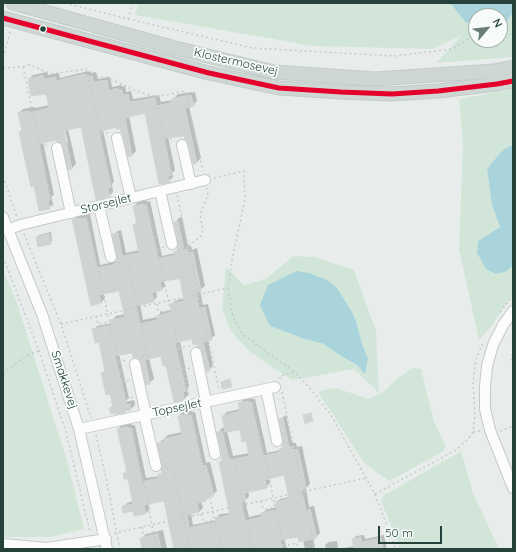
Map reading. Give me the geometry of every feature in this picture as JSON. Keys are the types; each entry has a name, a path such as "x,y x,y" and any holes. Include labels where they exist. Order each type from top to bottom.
{"main road":[{"name":"Klostermosevej","path":"13,3 175,48 274,72 375,79 494,72 513,67"},
{"name":"Klostermosevej","path":"3,18 209,73 279,88 392,94 438,91 513,81"}],"street":[{"path":"117,138 131,198"},
{"path":"182,145 191,184"},
{"path":"57,148 71,213"},
{"name":"Storsejlet","path":"8,230 20,225 205,180"},
{"path":"160,191 172,244"},
{"path":"99,206 111,257"},
{"name":"Smakkevej","path":"3,217 42,314 79,429 106,544"},
{"path":"513,311 493,345 487,366 484,387 485,409 490,430 513,488"},
{"path":"196,353 215,454"},
{"path":"138,361 145,415 156,466"},
{"path":"273,386 277,441"},
{"name":"Topsejlet","path":"79,429 273,386"},
{"path":"3,544 47,548 92,541 106,544"}],"path":[{"path":"65,3 253,48 394,56 452,49 468,39"},
{"path":"128,19 132,3"},
{"path":"3,68 23,67 30,65 51,74 86,69 115,202"},
{"path":"23,67 53,207"},
{"path":"88,75 106,77 136,91 156,97 185,91 208,195 200,216 203,230 201,236 188,246"},
{"path":"156,97 220,390"},
{"path":"205,180 244,171 245,199 232,260 228,288 232,317 242,334 295,372 314,393 332,417 375,494 396,549"},
{"path":"3,176 20,225 61,324 94,426 120,549"},
{"path":"146,195 221,549"},
{"path":"85,209 128,410"},
{"path":"3,258 39,351 66,432 92,541"},
{"path":"98,267 128,261 147,356 138,361"},
{"path":"61,324 228,288"},
{"path":"497,316 513,296"},
{"path":"157,304 158,312 170,311"},
{"path":"96,316 98,324 110,322"},
{"path":"375,494 456,450 469,438 474,427 475,415 473,383 476,359 485,340"},
{"path":"3,373 26,356 39,351"},
{"path":"513,356 511,356 513,366"},
{"path":"295,372 280,376 273,386 303,492 315,549"},
{"path":"251,392 284,549"},
{"path":"132,426 157,549"},
{"path":"215,454 227,454 234,460 252,549"},
{"path":"156,466 166,466 170,471 173,470 190,549"},
{"path":"117,532 366,478"},
{"path":"262,501 263,508 275,508"},
{"path":"201,514 204,522 214,520"},
{"path":"142,527 143,535 154,533"},
{"path":"283,546 297,543 298,549"}],"green space":[{"path":"139,3 450,3 466,23 468,23 468,48 508,48 508,19 513,13 513,57 436,63 462,35 433,49 313,46 135,15"},
{"path":"513,89 513,145 500,153 487,169 492,205 500,227 478,241 477,253 486,269 507,271 513,265 513,296 504,306 491,327 479,340 459,249 463,145 459,99"},
{"path":"293,256 314,257 354,270 376,331 379,393 354,369 292,380 249,351 231,331 222,308 226,267 244,285 266,279","holes":["337,288 352,312 368,358 365,373 357,365 324,344 302,338 270,326"]},
{"path":"3,270 17,303 68,464 84,529 51,537 3,537"},
{"path":"413,368 421,369 434,422 446,446 442,452 389,481 364,463 318,392 336,388 369,399 383,392 399,377"},
{"path":"461,451 473,493 499,549 400,549 381,501 383,496"}],"water":[{"path":"450,3 513,3 513,13 508,20 508,8 468,8 468,23 466,23"},
{"path":"513,145 513,265 507,271 496,274 486,269 477,253 478,241 500,227 492,205 487,169 500,153"},
{"path":"296,271 309,273 327,280 337,288 356,321 363,347 368,358 365,374 357,365 324,344 302,338 270,326 260,305 268,285"}],"building":[{"path":"84,74 87,75 87,77 92,76 94,82 107,80 109,91 118,88 119,90 122,90 123,95 128,94 130,102 155,98 157,106 170,103 170,100 173,100 173,98 191,95 194,106 185,108 197,163 193,164 188,144 184,136 164,138 171,175 168,176 170,182 159,184 145,113 125,118 132,156 128,157 120,129 116,129 116,127 99,132 111,187 108,188 110,196 96,200 81,127 64,131 72,169 68,170 63,147 59,141 56,142 56,140 39,144 50,200 48,200 50,209 39,211 34,186 31,187 23,151 19,132 22,131 18,113 28,111 32,112 49,108 46,94 31,96 28,79 43,75 44,79 56,77 56,81"},
{"path":"143,204 146,205 158,259 175,255 174,251 177,251 178,243 174,222 178,221 184,250 187,249 188,253 193,252 201,291 196,292 199,308 205,307 212,340 203,342 210,371 206,372 202,351 197,347 197,344 193,345 192,339 175,343 186,391 183,392 184,400 174,402 166,366 163,366 161,356 145,360 150,384 146,385 141,363 137,357 133,358 132,353 115,356 126,403 123,405 130,404 131,410 124,411 125,413 111,414 109,408 113,407 110,394 106,395 101,373 105,372 99,342 95,343 92,329 112,325 110,320 125,317 119,291 99,295 101,303 91,306 72,219 86,218 97,268 114,265 117,263 117,256 112,234 118,233 122,256 139,253 133,225 137,224 133,206","holes":["180,279 184,301 170,304 172,312 156,316 157,320 140,324 136,306 154,302 152,293 162,290 160,282"]},
{"path":"49,234 51,244 38,247 36,237"},
{"path":"230,379 232,387 222,389 221,382"},
{"path":"248,401 249,403 251,402 263,456 280,452 279,449 282,448 283,440 279,419 283,418 289,447 292,447 293,450 298,449 306,488 301,490 306,510 310,509 317,538 299,542 298,537 280,540 282,549 174,549 164,501 144,505 146,514 134,516 133,511 123,513 122,506 133,504 128,479 124,479 123,473 127,472 117,429 128,427 128,429 131,428 142,482 159,478 158,474 162,474 162,465 157,443 164,442 163,439 182,435 178,416 188,414 188,416 191,415 202,466 206,465 214,496 206,498 206,501 197,503 199,512 187,515 189,528 216,522 215,518 230,515 219,462 222,461 217,432 222,431 229,460 249,456 246,441 242,442 240,430 225,432 222,416 240,411 238,403","holes":["284,475 289,499 275,502 277,510 261,513 262,517 245,521 241,502 246,501 244,493 267,488 265,480"]},
{"path":"311,413 313,421 305,424 303,415"},
{"path":"158,534 161,549 142,549 140,538"},
{"path":"361,537 362,542 381,538 383,549 354,549 352,539"}],"transit line":[{"path":"3,18 209,73 279,88 392,94 438,91 513,81"}]}
